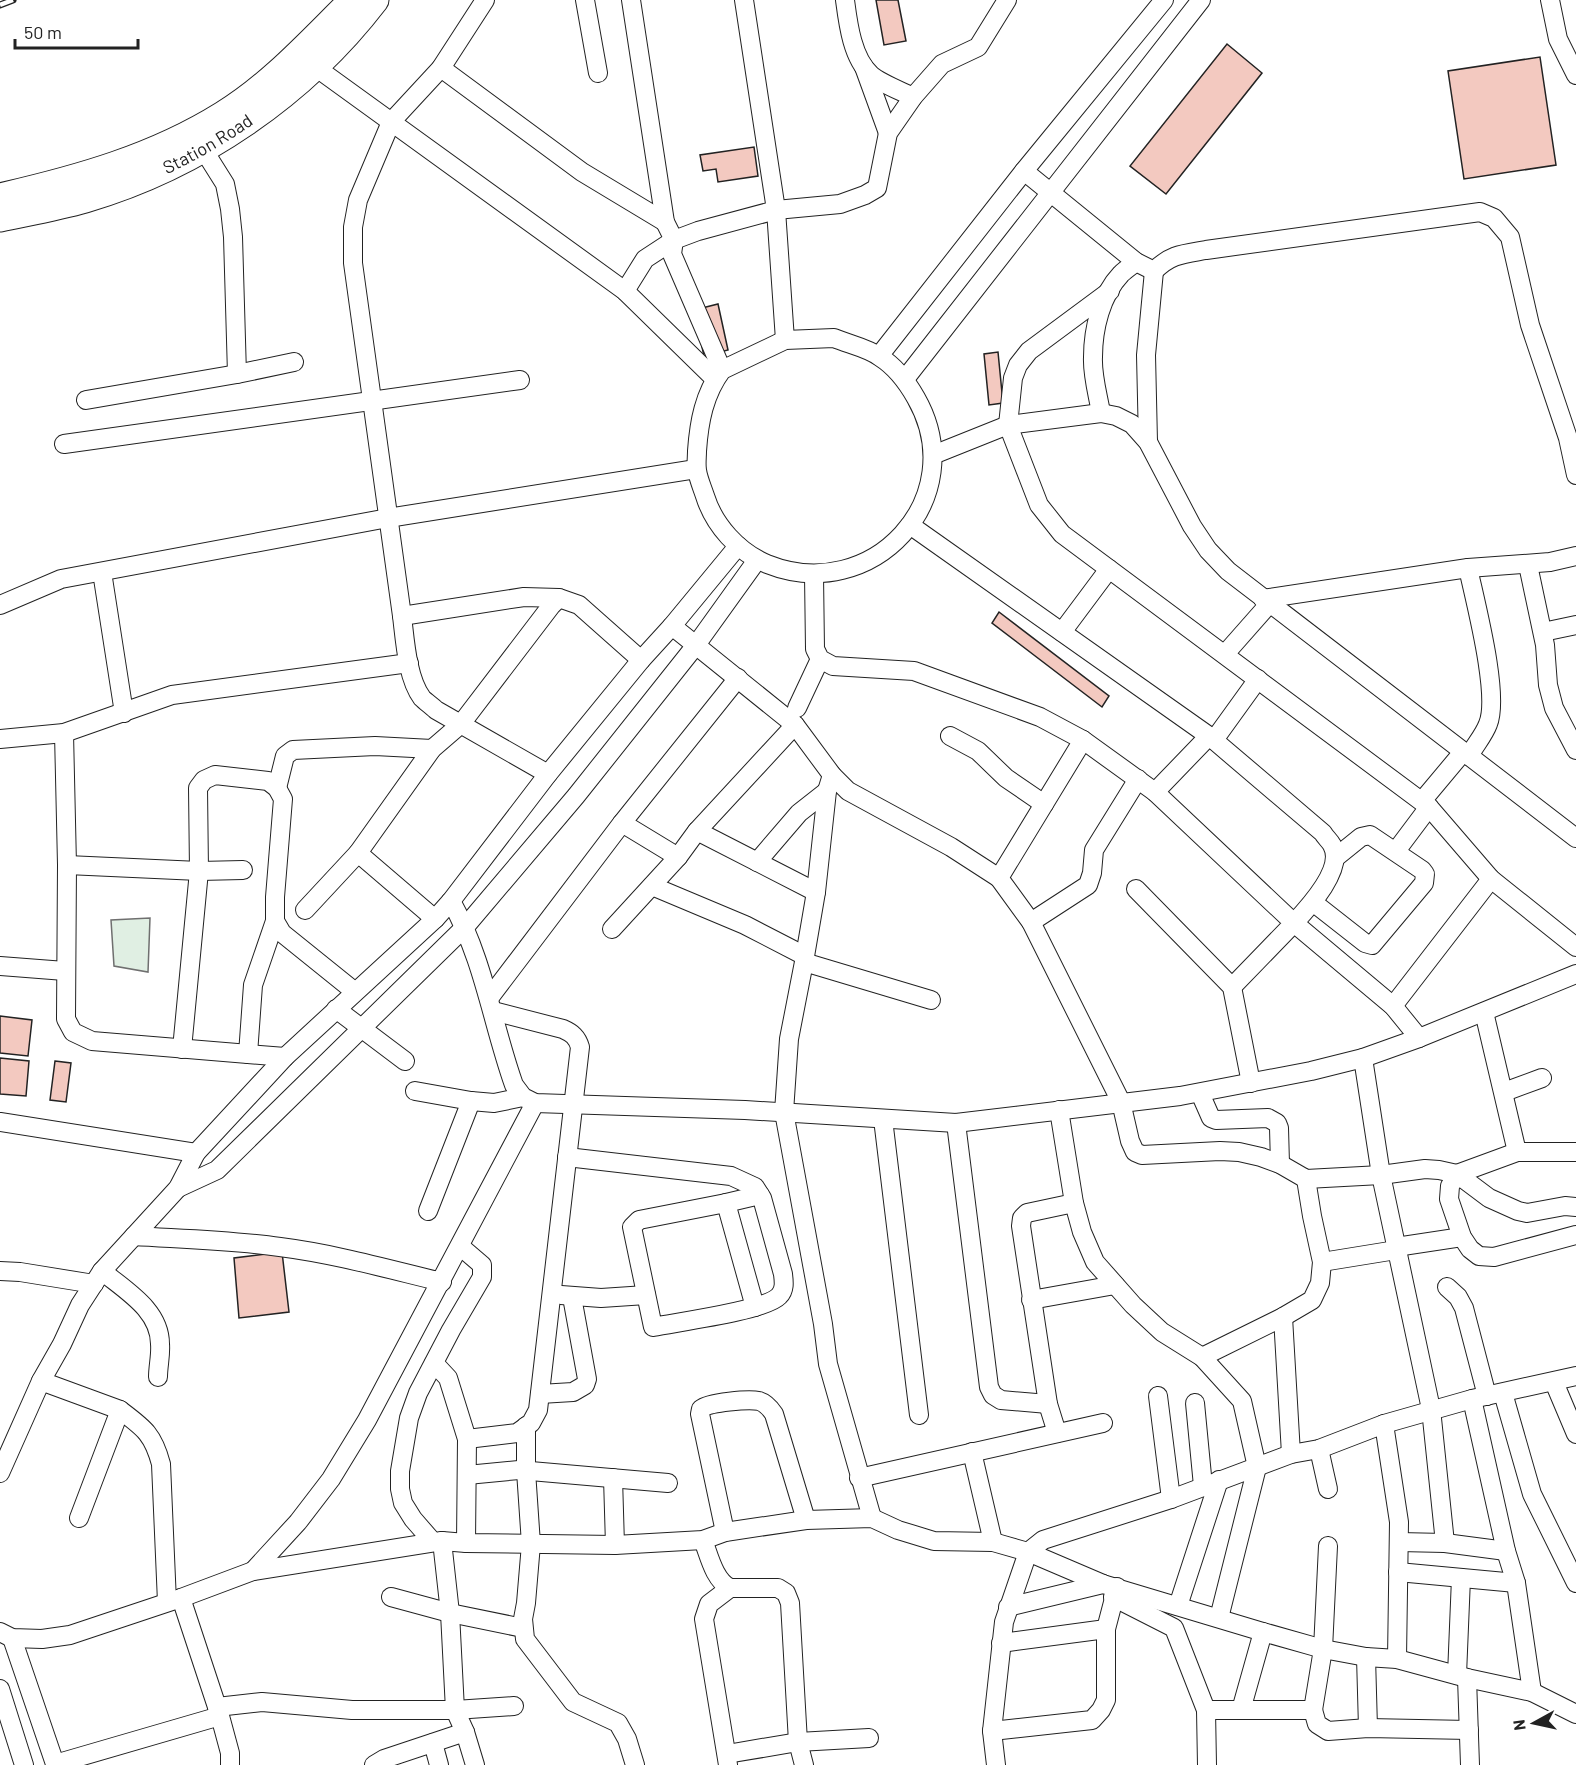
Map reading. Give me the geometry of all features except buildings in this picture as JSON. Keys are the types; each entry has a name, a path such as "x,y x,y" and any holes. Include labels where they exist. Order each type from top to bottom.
{"highway":[{"name":"Station Road","path":"0,188 103,162 141,148 186,127 222,106 279,63 320,25 342,0"},
{"path":"0,197 71,180 129,160 170,144 224,115 293,59 353,0"},
{"path":"0,209 65,194 119,176 201,139 246,110 287,75 363,0"},
{"name":"Station Road","path":"0,218 85,199 135,181 202,149 247,122 296,84 332,49 375,0"}],"street":[{"path":"486,0 441,68 391,122 358,200 353,226 353,263 402,616 409,663 416,686 422,698 436,710 548,774"},
{"path":"585,0 598,73"},
{"path":"631,0 665,222 674,240 672,254 719,375"},
{"path":"744,0 776,210 785,340"},
{"path":"845,0 848,22 859,57 871,75 913,97"},
{"path":"625,291 645,259 674,240 698,231 776,210 840,204 877,188 888,133 913,97 942,64 978,47 1007,0"},
{"path":"879,356 1024,171 1164,0"},
{"path":"905,379 1202,0"},
{"path":"1550,0 1558,39 1576,75"},
{"path":"863,63 888,133"},
{"path":"441,68 582,172 665,222"},
{"path":"325,74 625,291 719,375"},
{"path":"202,149 225,184 230,209 233,237 237,374"},
{"path":"1024,171 1136,262 1154,271"},
{"path":"1148,442 1146,355 1154,271 1165,260 1206,250 1480,212 1494,218 1510,237 1527,315 1568,438 1576,475"},
{"path":"1101,412 1092,359 1094,335 1101,307 1110,291 1120,274 1136,262"},
{"path":"1110,291 1029,351 1018,365 1013,378 1008,425 1039,505 1062,534 1426,804 1491,879 1576,947"},
{"path":"834,338 879,356 905,379 926,414 933,454 930,480 923,504 910,525 884,552 851,569 814,574 784,571 757,560 738,546 710,512 696,469 699,429 704,406 719,375 785,340 834,338"},
{"path":"86,400 294,362"},
{"path":"64,444 520,380"},
{"path":"933,454 1008,425 1101,412 1116,416 1131,424 1148,442 1192,526 1208,550 1228,571 1576,838"},
{"path":"0,605 61,579 388,518 696,469"},
{"path":"910,525 1211,738 1323,833 1333,846 1334,866 1314,903 1232,987"},
{"path":"0,1473 41,1381 80,1305 98,1277 178,1188 196,1153 285,1057 354,991 435,919 548,774 738,546"},
{"path":"1225,654 1266,601 1468,568 1528,565 1576,556"},
{"path":"178,1188 217,1170 465,927 576,796 696,645 757,560"},
{"path":"1528,565 1543,632 1548,686 1554,708 1576,750"},
{"path":"1396,851 1426,804 1489,723 1491,696 1488,666 1468,568"},
{"path":"1062,632 1109,569"},
{"path":"102,572 124,713"},
{"path":"814,574 815,649 820,659 833,666 914,670 1040,717 1083,740 1155,792 1294,923 1393,1006 1419,1038"},
{"path":"402,616 524,597 559,598 579,605 641,660"},
{"path":"305,910 358,853 432,749 461,724 550,606 559,598"},
{"path":"1543,632 1576,625"},
{"path":"672,626 738,678 796,717 822,759 829,783 816,892 789,1039 784,1112 823,1324 828,1364 872,1518"},
{"path":"612,930 678,857 697,831 796,717 820,659"},
{"path":"0,739 64,733 172,695 409,663"},
{"path":"491,1004 622,823 738,678"},
{"path":"1155,792 1211,738 1258,679"},
{"path":"64,733 67,865 66,1019 73,1032 92,1041 285,1057"},
{"path":"950,736 978,751 1006,778 1044,804"},
{"path":"999,878 1083,740"},
{"path":"278,788 285,756 293,750 375,746 432,749"},
{"path":"182,1049 200,870 198,788 204,780 215,776 268,781 278,788 283,799 275,921 253,985 248,1054"},
{"path":"1031,922 1088,885 1092,873 1094,850 1138,779"},
{"path":"757,862 799,813 829,783"},
{"path":"829,783 951,847 999,878 1031,922 1121,1102 1130,1141 1135,1152 1142,1155 1229,1151 1261,1156 1306,1179 1381,1175 1425,1169 1457,1174 1489,1198 1518,1212 1527,1213 1565,1206 1576,1207"},
{"path":"622,823 678,857"},
{"path":"697,831 816,892"},
{"path":"1314,903 1365,943 1372,945 1424,883 1422,870 1370,835 1365,835 1335,858"},
{"path":"358,853 435,919"},
{"path":"67,865 243,870"},
{"path":"1393,1006 1491,879"},
{"path":"652,886 745,925 805,959 931,1000"},
{"path":"1136,889 1232,987 1251,1083"},
{"path":"451,901 465,927 491,1004 514,1085 529,1100"},
{"path":"275,921 282,933 354,991"},
{"path":"0,966 65,971"},
{"path":"416,1091 494,1103 529,1100 956,1123 1200,1093 1311,1071 1363,1058 1575,980"},
{"path":"467,1439 517,1433 531,1423 538,1410 580,1047 573,1033 491,1004"},
{"path":"336,1009 405,1061"},
{"path":"1484,1012 1517,1152"},
{"path":"1363,1058 1381,1175 1431,1409 1445,1543"},
{"path":"1504,1092 1542,1078"},
{"path":"1200,1093 1211,1118 1216,1120 1268,1118 1277,1123 1280,1164"},
{"path":"253,1571 298,1522 331,1479 368,1420 442,1282 529,1100"},
{"path":"428,1211 471,1101"},
{"path":"1059,1110 1074,1203 1082,1232 1095,1262 1133,1305 1162,1332 1202,1357 1242,1401 1257,1467 1219,1618"},
{"path":"883,1119 919,1415"},
{"path":"0,1122 196,1153"},
{"path":"956,1123 989,1387 993,1395 1001,1400 1048,1404"},
{"path":"1576,1152 1517,1152 1457,1174 1450,1186 1449,1199 1462,1238 1479,1256 1494,1257 1576,1235"},
{"path":"567,1157 731,1176 755,1186 762,1198 784,1284 781,1294 776,1299 755,1307 653,1327 632,1227 635,1223 639,1220 760,1195"},
{"path":"1202,1357 1312,1300 1320,1283 1322,1262 1306,1179"},
{"path":"726,1203 755,1307"},
{"path":"1057,1433 1048,1404 1021,1226 1022,1218 1027,1213 1074,1203"},
{"path":"134,1236 229,1241 282,1247 442,1282"},
{"path":"1322,1262 1462,1238"},
{"path":"460,1246 482,1265 482,1277 418,1393 409,1418 400,1471 400,1489 403,1503 412,1519 438,1541 450,1613 455,1710 465,1732 475,1765"},
{"path":"0,1271 98,1277 149,1310 158,1328 160,1344 158,1377"},
{"path":"1031,1300 1115,1285"},
{"path":"1447,1287 1458,1297 1464,1308 1487,1396 1506,1551 1516,1583 1532,1692"},
{"path":"552,1293 572,1297 646,1295"},
{"path":"540,1394 573,1392 585,1385 587,1379 572,1297"},
{"path":"1283,1317 1291,1454"},
{"path":"434,1363 448,1378 467,1439 466,1543"},
{"path":"996,1765 992,1731 1004,1622 1028,1552 1043,1540 1171,1500 1291,1454 1319,1449 1431,1409 1576,1376"},
{"path":"41,1381 120,1410 144,1428 156,1445 161,1464 174,1600 218,1711 230,1754 230,1765"},
{"path":"1554,1382 1576,1434"},
{"path":"1158,1396 1171,1500"},
{"path":"1487,1396 1576,1583"},
{"path":"725,1532 700,1414 701,1409 709,1404 759,1401 767,1405 774,1414 806,1520"},
{"path":"1178,1606 1211,1483 1195,1403"},
{"path":"79,1518 120,1410"},
{"path":"859,1478 1103,1423"},
{"path":"1384,1424 1399,1522 1397,1659"},
{"path":"526,1426 526,1471 531,1544 523,1628 525,1639 573,1702 618,1723 627,1739 635,1765"},
{"path":"1319,1449 1328,1489"},
{"path":"972,1452 993,1542"},
{"path":"467,1475 526,1471 668,1483"},
{"path":"613,1478 615,1545"},
{"path":"514,1706 455,1710 352,1710 262,1702 218,1711 52,1764 6,1635 42,1639 70,1635 253,1571 438,1541 615,1545 703,1540 725,1532 806,1520 872,1518 898,1530 934,1541 993,1542 1028,1552 1111,1590 1174,1628 1206,1710 1208,1765"},
{"path":"703,1540 718,1577 724,1585 730,1588 778,1588 786,1593 790,1603 798,1742 804,1765"},
{"path":"1399,1542 1445,1543 1506,1551"},
{"path":"1328,1546 1323,1649 1313,1710 1317,1724 1328,1731 1368,1728 1469,1730"},
{"path":"1398,1572 1516,1583"},
{"path":"1461,1578 1462,1676 1469,1730 1470,1765"},
{"path":"730,1588 709,1604 704,1619 728,1759 798,1742 869,1738"},
{"path":"992,1731 1092,1720 1101,1710 1106,1700 1106,1629 1111,1590"},
{"path":"1008,1607 1111,1590 1178,1606 1323,1649 1366,1657 1397,1659 1532,1692 1576,1714"},
{"path":"391,1597 450,1613 523,1628"},
{"path":"1001,1643 1106,1629"},
{"path":"1241,1710 1263,1632"},
{"path":"1366,1657 1368,1728"},
{"path":"0,1689 24,1765"},
{"path":"1206,1710 1313,1710"},
{"path":"374,1765 384,1759 465,1732"},
{"path":"433,1743 440,1765"}],"green space":[{"path":"150,918 148,972 114,966 111,920"}],"railway":[{"path":"0,5 13,0"}]}
